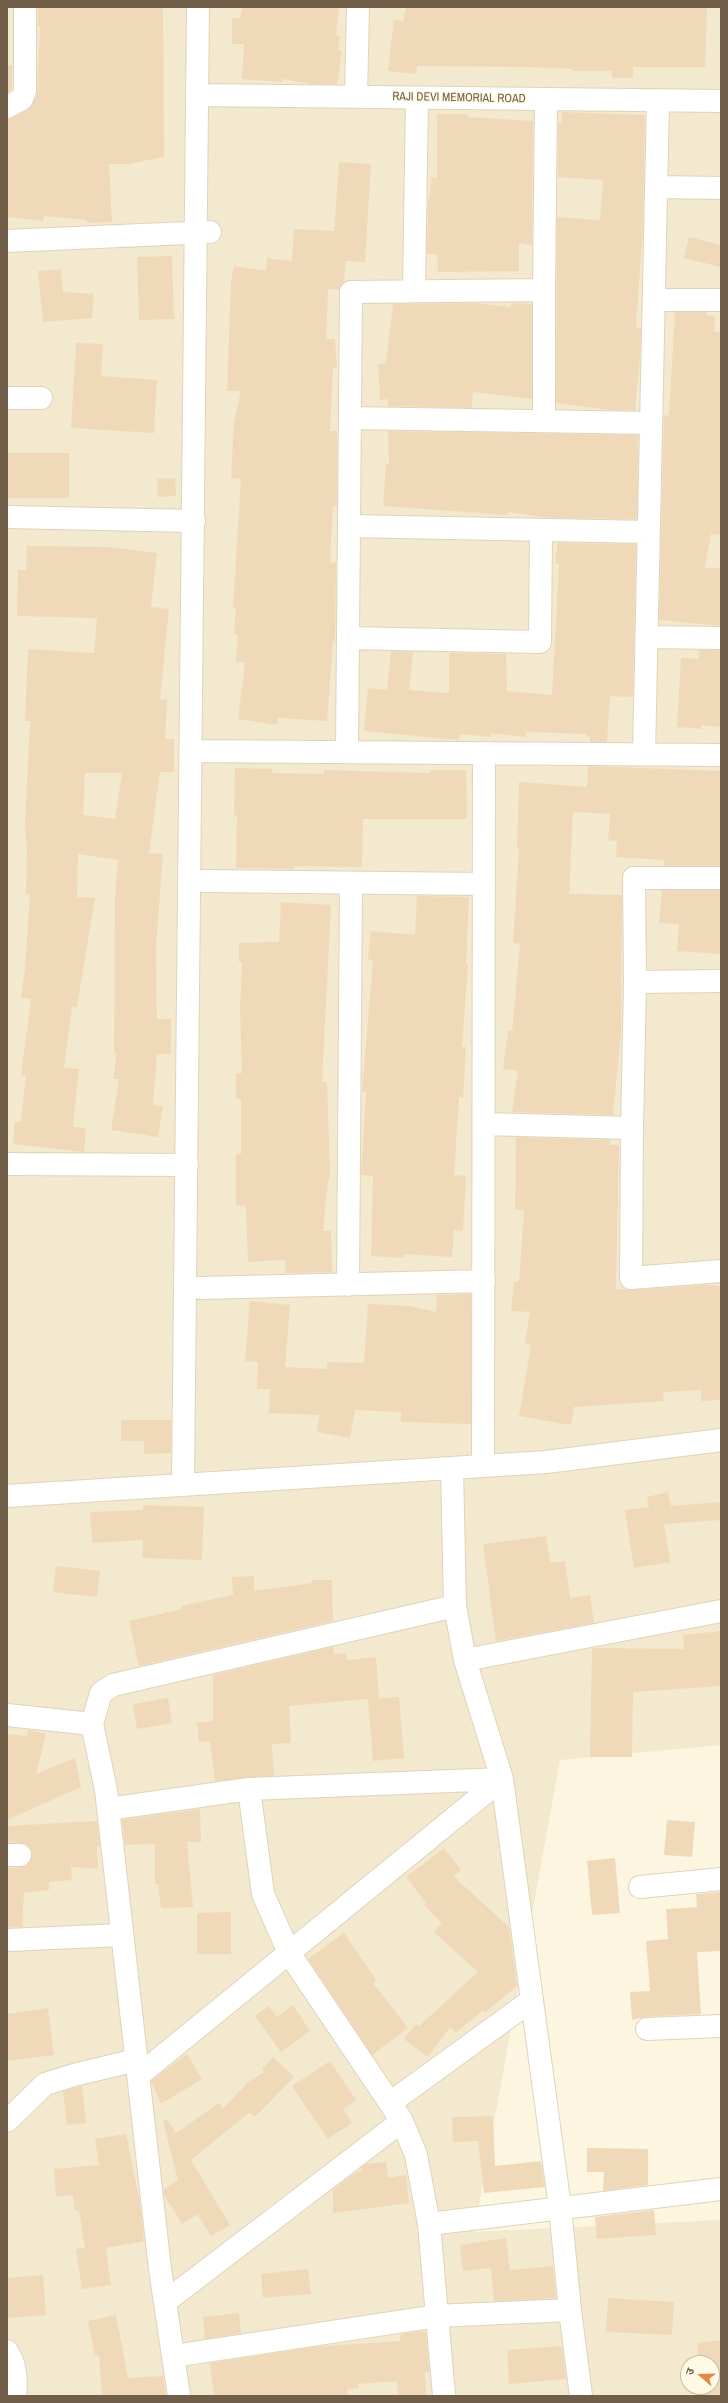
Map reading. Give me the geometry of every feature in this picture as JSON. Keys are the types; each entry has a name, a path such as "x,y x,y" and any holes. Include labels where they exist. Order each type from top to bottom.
{"street":[{"path":"7,107 22,99 25,91 25,7"},
{"path":"191,1484 187,1165 199,750 204,95 198,7"},
{"path":"204,95 212,7"},
{"path":"356,97 358,7"},
{"name":"RAJI DEVI MEMORIAL ROAD","path":"204,95 721,101"},
{"path":"414,290 417,98"},
{"path":"544,421 546,99"},
{"path":"644,754 658,101"},
{"path":"656,187 721,188"},
{"path":"7,241 203,232"},
{"path":"191,1484 200,1288 204,881 199,750 194,521 203,232"},
{"path":"347,751 351,292 414,290 544,290"},
{"path":"654,300 721,300"},
{"path":"7,398 41,398"},
{"path":"350,418 651,423"},
{"path":"7,516 194,521"},
{"path":"349,526 649,532"},
{"path":"348,638 540,642 541,530"},
{"path":"647,637 721,638"},
{"path":"199,750 721,755"},
{"path":"483,1466 484,753"},
{"path":"721,878 634,878 635,982 631,1278 721,1271"},
{"path":"204,881 484,884"},
{"path":"348,1285 351,883"},
{"path":"635,982 721,981"},
{"path":"484,1124 632,1128"},
{"path":"7,1164 187,1165"},
{"path":"200,1288 484,1282"},
{"path":"7,1496 546,1462 721,1440"},
{"path":"452,1468 455,1606 465,1660 502,1779 560,2207 570,2310 581,2396"},
{"path":"179,2396 165,2302 108,1809 92,1724 102,1693 113,1685 455,1606"},
{"path":"465,1660 721,1611"},
{"path":"7,1715 92,1724"},
{"path":"108,1809 248,1789 502,1779"},
{"path":"7,2122 45,2084 74,2075 137,2068 289,1953 502,1779"},
{"path":"248,1789 262,1894 289,1953 396,2112 416,2155 429,2224 444,2396"},
{"path":"640,1887 721,1879"},
{"path":"7,1940 122,1935"},
{"path":"165,2302 532,2000"},
{"path":"647,2029 721,2026"},
{"path":"429,2224 560,2207 721,2189"},
{"path":"173,2356 436,2316 570,2310"},
{"path":"7,2351 11,2357 16,2379 15,2396"}],"shaded area":[{"path":"7,7 721,7 721,1745 560,1760 474,2232 721,2220 721,2396 7,2396"}],"building":[{"path":"38,7 163,7 164,157 128,164 109,164 112,222 87,223 87,220 44,216 43,221 7,217 7,119 28,110 37,95 40,26 38,26"},
{"path":"242,7 339,7 336,35 340,36 338,51 342,51 337,84 311,84 282,79 282,82 242,79 244,44 232,44 232,18 240,18"},
{"path":"406,7 707,7 705,67 633,67 633,78 612,78 612,71 573,71 573,69 528,67 417,66 416,74 388,71 394,20 403,21"},
{"path":"7,65 12,65 12,89 7,93"},
{"path":"562,112 645,115 643,227 636,327 641,328 635,410 611,410 556,403 557,217 600,220 603,180 558,177 558,123 561,123"},
{"path":"437,114 468,114 468,117 533,121 532,245 519,243 519,271 438,272 437,254 427,254 428,204 432,177 437,178"},
{"path":"339,162 371,164 365,262 346,261 344,282 339,290 328,289 326,339 335,339 337,368 333,368 330,431 337,431 337,506 333,506 330,562 336,563 335,642 333,641 327,721 278,718 277,725 238,719 245,662 236,662 238,635 234,634 236,608 233,608 241,479 231,478 234,422 241,391 227,391 231,282 234,266 266,271 267,258 292,261 294,229 334,231"},
{"path":"689,237 721,245 721,267 684,258"},
{"path":"172,256 174,319 139,320 137,257"},
{"path":"61,269 63,292 94,294 92,318 43,322 38,271"},
{"path":"472,303 511,307 511,303 532,304 532,399 473,392 472,408 388,406 388,399 380,400 378,364 386,363 393,304"},
{"path":"675,312 707,312 706,315 715,316 714,332 721,332 721,535 711,534 705,568 721,568 721,626 659,620 664,415 669,416"},
{"path":"76,343 103,344 101,376 157,380 154,433 71,428"},
{"path":"388,431 638,435 637,519 550,518 508,512 507,515 383,506 386,464 389,464"},
{"path":"7,453 69,453 69,498 7,498"},
{"path":"175,478 176,496 158,497 157,479"},
{"path":"558,543 636,544 633,697 610,696 607,742 590,742 590,737 586,736 586,734 526,732 526,737 491,733 491,737 460,734 459,740 364,731 368,688 387,690 391,651 413,652 409,690 449,693 449,653 506,654 507,691 552,695 559,564 555,563"},
{"path":"27,546 109,547 157,553 151,607 169,609 160,699 167,700 165,739 174,739 174,772 160,772 149,853 163,854 156,947 157,1019 171,1019 171,1054 157,1054 153,1105 163,1106 158,1137 111,1130 119,1079 114,1079 116,1054 114,1054 115,897 118,860 78,854 77,897 95,898 77,1007 72,1007 64,1068 79,1069 73,1127 86,1128 84,1152 13,1144 15,1122 21,1122 26,1075 21,1076 31,999 21,997 25,970 30,894 26,894 27,849 25,824 30,721 25,721 28,649 94,653 97,618 17,616 18,570 26,570","holes":["85,773 122,773 115,819 83,815"]},
{"path":"699,650 721,650 721,727 701,725 701,729 677,727 681,658 699,659"},
{"path":"588,766 721,771 721,866 664,866 664,860 616,857 617,841 608,840 610,814 573,812 569,894 622,895 621,1034 613,1115 512,1112 518,1071 503,1069 508,1030 512,1031 520,944 513,943 519,849 517,849 519,782 587,787"},
{"path":"235,768 272,769 272,773 324,774 324,770 430,773 430,770 466,770 467,819 363,819 362,867 294,866 293,869 236,868 237,816 234,815"},
{"path":"662,890 721,890 721,954 677,951 679,924 659,923"},
{"path":"417,896 469,897 466,962 468,963 462,1047 466,1047 463,1098 459,1097 454,1175 466,1176 463,1231 454,1230 452,1257 404,1254 404,1258 371,1256 373,1176 361,1175 366,1092 362,1092 373,961 368,960 371,931 415,935"},
{"path":"281,902 331,905 322,1082 327,1082 330,1173 323,1231 331,1231 332,1272 286,1273 285,1260 248,1262 246,1206 236,1205 236,1154 241,1154 241,1099 236,1099 236,1073 242,1073 240,1010 242,962 239,962 239,943 279,942"},
{"path":"516,1137 610,1140 609,1145 619,1145 616,1289 632,1290 708,1285 721,1286 721,1400 701,1401 701,1390 663,1392 664,1401 574,1407 571,1425 519,1416 531,1345 525,1344 530,1312 511,1311 514,1282 519,1282 524,1210 515,1210"},
{"path":"471,1294 471,1424 401,1422 401,1412 355,1410 350,1438 317,1432 320,1415 269,1413 270,1389 257,1389 258,1362 245,1361 250,1301 290,1305 285,1367 327,1369 327,1362 364,1363 368,1304 409,1306 436,1312 437,1295"},
{"path":"121,1420 171,1420 171,1453 144,1454 144,1441 121,1441"},
{"path":"668,1492 671,1506 721,1502 721,1520 664,1524 670,1562 634,1568 625,1510 649,1507 647,1497"},
{"path":"143,1505 204,1507 202,1560 142,1558 143,1540 92,1543 90,1512 143,1510"},
{"path":"546,1536 550,1563 565,1561 570,1598 590,1595 594,1623 496,1641 483,1544"},
{"path":"56,1566 100,1571 97,1597 53,1592"},
{"path":"254,1576 254,1591 312,1583 312,1580 332,1580 333,1621 139,1666 129,1621 182,1609 181,1606 233,1595 232,1577"},
{"path":"721,1631 721,1686 633,1692 632,1757 590,1757 592,1648 684,1649 683,1635"},
{"path":"333,1647 334,1654 346,1653 347,1660 376,1657 379,1698 289,1706 291,1743 272,1744 274,1776 215,1781 210,1741 199,1742 197,1723 213,1721 213,1675"},
{"path":"399,1697 404,1758 373,1761 368,1699"},
{"path":"168,1698 172,1723 137,1729 133,1704"},
{"path":"28,1730 46,1734 36,1774 75,1758 81,1787 7,1820 7,1734 27,1736"},
{"path":"200,1809 201,1842 187,1842 193,1907 161,1908 158,1884 155,1884 155,1844 125,1845 122,1820"},
{"path":"667,1820 695,1822 692,1857 664,1855"},
{"path":"97,1821 100,1846 97,1846 98,1869 71,1867 72,1880 49,1882 49,1890 24,1893 22,1927 7,1927 7,1868 26,1866 32,1855 31,1849 26,1844 7,1842 7,1826"},
{"path":"444,1848 461,1870 453,1876 509,1927 517,1986 484,2013 483,2010 456,2033 450,2027 428,2057 404,2039 416,2024 419,2026 478,1972 434,1932 442,1923 424,1905 426,1903 406,1877"},
{"path":"615,1858 620,1913 592,1915 587,1861"},
{"path":"721,1892 721,1951 697,1952 701,2014 646,2017 632,2020 630,1992 650,1991 646,1941 668,1939 666,1909 697,1907 696,1894"},
{"path":"231,1912 231,1954 197,1954 197,1913"},
{"path":"344,1933 376,1980 373,1983 408,2028 372,2055 308,1959"},
{"path":"293,2005 310,2031 281,2052 255,2016 269,2006 277,2017"},
{"path":"48,2008 54,2055 7,2061 7,2014"},
{"path":"187,2054 202,2079 161,2104 151,2081"},
{"path":"273,2057 294,2077 255,2117 250,2112 191,2160 230,2225 211,2236 198,2214 182,2224 164,2195 164,2189 178,2180 163,2121 167,2119 176,2133 219,2103 223,2109 248,2082 264,2072 262,2069"},
{"path":"330,2061 356,2100 343,2109 352,2123 328,2139 292,2086"},
{"path":"82,2086 86,2123 67,2125 63,2091"},
{"path":"493,2116 495,2166 541,2161 545,2187 484,2193 478,2141 453,2142 452,2117"},
{"path":"126,2134 140,2203 144,2241 106,2248 111,2285 82,2289 76,2249 85,2248 79,2211 75,2211 73,2195 56,2197 54,2169 99,2165 95,2139"},
{"path":"587,2148 648,2149 648,2185 603,2191 604,2172 587,2172"},
{"path":"386,2162 388,2178 406,2175 409,2203 333,2213 333,2189 354,2174 361,2171 361,2168 366,2164"},
{"path":"654,2210 656,2235 597,2239 595,2217"},
{"path":"506,2238 510,2270 553,2266 556,2298 494,2301 491,2268 463,2271 460,2245"},
{"path":"308,2269 311,2294 263,2298 261,2274"},
{"path":"43,2275 46,2315 7,2318 7,2278"},
{"path":"608,2298 674,2302 672,2335 606,2332"},
{"path":"239,2313 241,2333 205,2339 203,2317"},
{"path":"116,2315 128,2378 163,2376 166,2396 102,2396 99,2355 95,2356 88,2321"},
{"path":"420,2331 426,2333 429,2373 425,2372 426,2396 398,2396 397,2381 358,2384 359,2388 347,2389 348,2396 214,2396 210,2363 313,2347 400,2341 401,2334"},
{"path":"721,2340 721,2394 720,2355 698,2355 697,2343"},
{"path":"562,2346 566,2379 509,2384 507,2350"}]}
